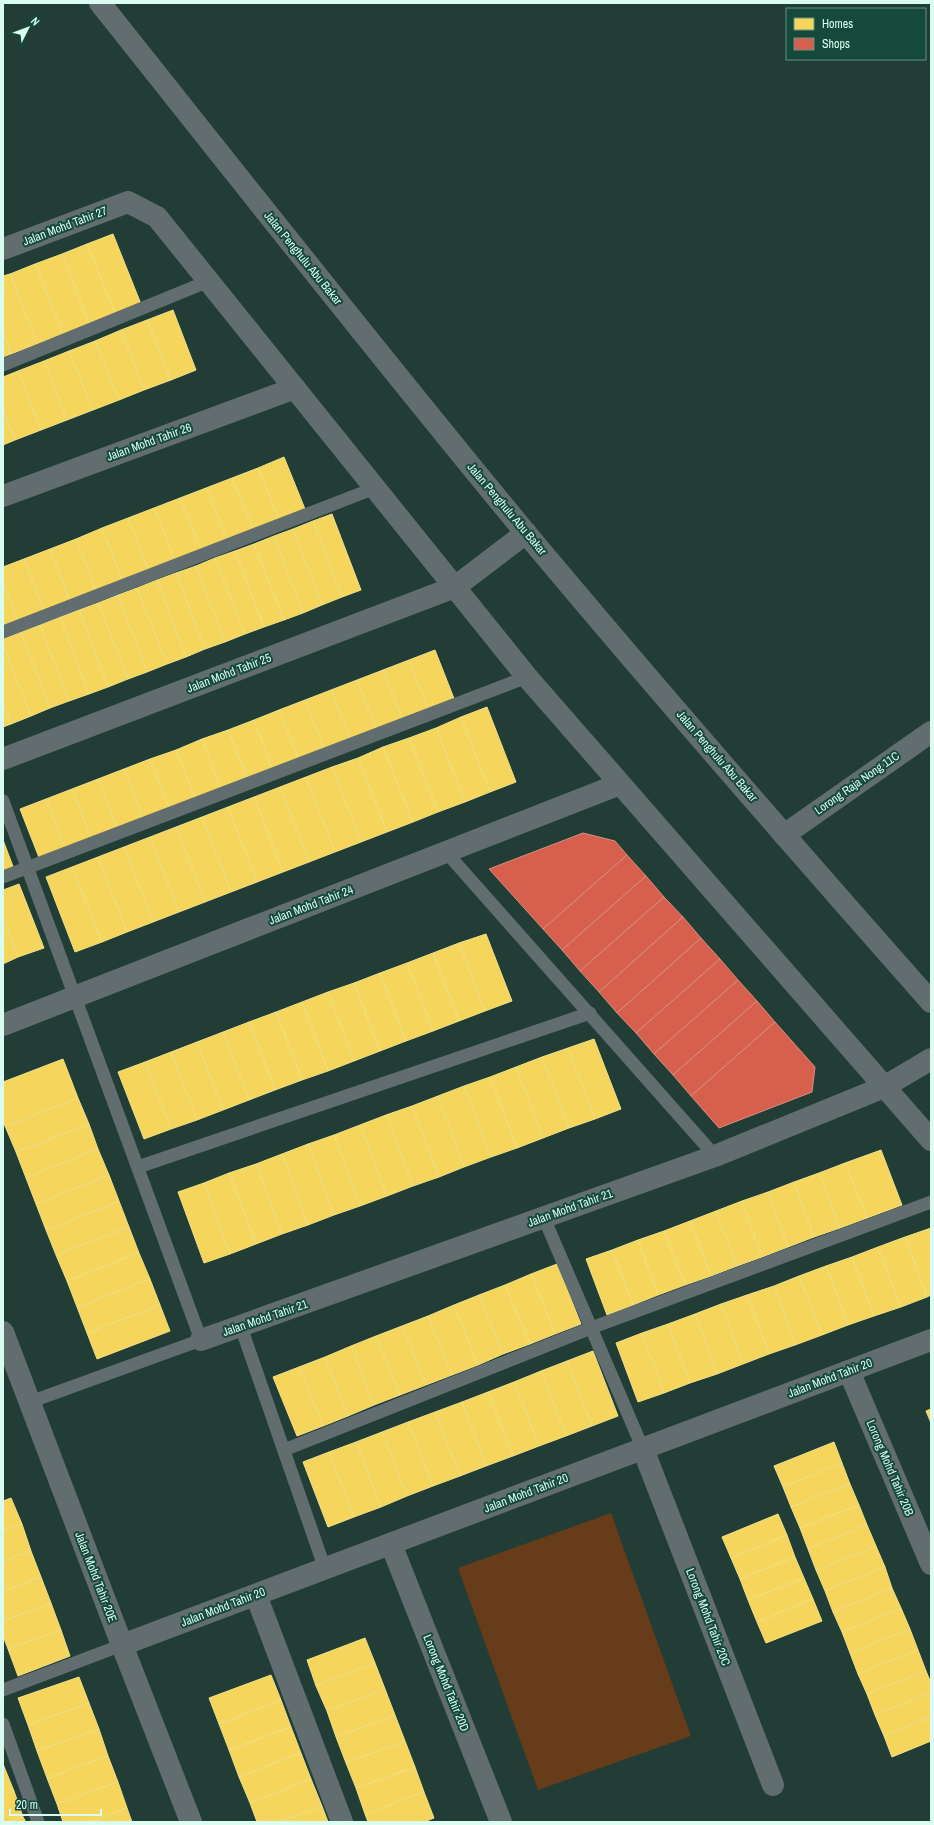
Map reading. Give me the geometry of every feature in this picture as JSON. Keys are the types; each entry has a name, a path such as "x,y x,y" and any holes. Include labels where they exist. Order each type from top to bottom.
{"street":[{"name":"Jalan Penghulu Abu Bakar","path":"100,3 314,273 526,533 784,835 931,1002"},
{"name":"Jalan Mohd Tahir 27","path":"3,249 128,202 157,217 209,281"},
{"path":"209,281 527,677 931,1140"},
{"name":"Jalan Mohd Tahir 26","path":"3,496 295,388"},
{"name":"Jalan Mohd Tahir 25","path":"3,759 455,587 526,533"},
{"name":"Lorong Raja Nong 11C","path":"784,835 931,732"},
{"name":"Jalan Mohd Tahir 24","path":"3,1025 620,784"},
{"name":"Jalan Mohd Tahir 21","path":"202,1340 715,1156 884,1087 931,1059"},
{"name":"Jalan Mohd Tahir 20E","path":"3,1332 191,1822"},
{"name":"Jalan Mohd Tahir 20","path":"122,1645 931,1340"},
{"name":"Lorong Mohd Tahir 20B","path":"848,1371 931,1564"},
{"name":"Lorong Mohd Tahir 20C","path":"643,1449 773,1785"},
{"name":"Lorong Mohd Tahir 20D","path":"391,1544 501,1822"},
{"path":"256,1595 342,1822"}],"lane":[{"path":"3,365 209,281"},
{"path":"3,632 375,488"},
{"path":"3,877 527,677"},
{"path":"3,801 202,1340 30,1402"},
{"path":"446,852 715,1156"},
{"path":"138,1167 590,1013"},
{"path":"284,1450 591,1328 931,1202"},
{"path":"544,1218 643,1449"},
{"path":"241,1327 325,1568"},
{"path":"3,1690 122,1645"},
{"path":"3,1724 38,1822"}],"shaded area":[{"path":"611,1513 691,1736 538,1790 458,1568"}],"building: Homes":[{"path":"113,234 141,304 115,314 87,244"},
{"path":"87,244 115,314 89,324 62,254"},
{"path":"62,254 89,324 63,334 35,264"},
{"path":"35,264 63,334 37,344 10,274"},
{"path":"10,274 37,344 11,354 3,333 3,276"},
{"path":"173,310 196,370 171,380 147,320"},
{"path":"147,320 171,380 144,390 121,330"},
{"path":"121,330 144,390 119,400 95,341"},
{"path":"3,333 11,354 3,357"},
{"path":"95,341 119,400 93,410 69,351"},
{"path":"69,351 93,410 67,420 44,361"},
{"path":"44,361 67,420 41,430 18,371"},
{"path":"18,371 41,430 15,440 3,409 3,377"},
{"path":"3,409 15,440 3,445"},
{"path":"284,457 305,509 279,519 258,468"},
{"path":"258,468 279,519 253,529 232,478"},
{"path":"232,478 253,529 227,539 206,488"},
{"path":"206,488 227,539 201,550 180,498"},
{"path":"180,498 201,550 175,560 154,508"},
{"path":"154,508 175,560 148,570 128,518"},
{"path":"332,514 361,590 342,597 313,521"},
{"path":"128,518 148,570 122,580 102,528"},
{"path":"313,521 342,597 322,605 293,529"},
{"path":"102,528 122,580 96,590 76,539"},
{"path":"293,529 322,605 303,613 274,536"},
{"path":"274,536 303,613 284,620 254,544"},
{"path":"76,539 96,590 70,601 50,549"},
{"path":"254,544 284,620 264,627 235,551"},
{"path":"50,549 70,601 44,611 24,559"},
{"path":"235,551 264,627 245,634 215,558"},
{"path":"215,558 245,634 225,642 196,566"},
{"path":"24,559 44,611 18,621 3,583 3,567"},
{"path":"196,566 225,642 205,649 176,573"},
{"path":"176,573 205,649 186,657 157,580"},
{"path":"157,580 186,657 167,664 137,588"},
{"path":"3,583 18,621 3,627"},
{"path":"137,588 167,664 147,672 118,595"},
{"path":"118,595 147,672 128,679 98,603"},
{"path":"98,603 128,679 108,687 79,610"},
{"path":"79,610 108,687 89,694 60,617"},
{"path":"60,617 89,694 69,701 40,625"},
{"path":"40,625 69,701 50,708 21,632"},
{"path":"21,632 50,708 31,716 3,645 3,639"},
{"path":"3,645 31,716 11,724 3,703"},
{"path":"435,650 455,701 429,711 409,660"},
{"path":"409,660 429,711 403,721 383,670"},
{"path":"383,670 403,721 377,731 357,680"},
{"path":"357,680 377,731 351,741 331,690"},
{"path":"331,690 351,741 325,751 305,700"},
{"path":"305,700 325,751 299,760 279,710"},
{"path":"3,703 11,724 3,727"},
{"path":"487,707 516,782 490,792 461,717"},
{"path":"279,710 299,760 273,771 254,720"},
{"path":"461,717 490,792 465,802 436,728"},
{"path":"254,720 273,771 248,780 228,730"},
{"path":"436,728 465,802 438,812 409,738"},
{"path":"228,730 248,780 221,790 202,739"},
{"path":"409,738 438,812 413,822 383,747"},
{"path":"202,739 221,790 196,800 176,750"},
{"path":"383,747 413,822 387,832 358,758"},
{"path":"176,750 196,800 170,810 150,759"},
{"path":"358,758 387,832 361,842 332,767"},
{"path":"150,759 170,810 144,820 124,769"},
{"path":"332,767 361,842 335,852 306,777"},
{"path":"124,769 144,820 118,830 98,779"},
{"path":"306,777 335,852 309,862 280,787"},
{"path":"98,779 118,830 92,840 72,789"},
{"path":"280,787 309,862 283,872 254,797"},
{"path":"72,789 92,840 66,850 46,799"},
{"path":"254,797 283,872 257,882 228,807"},
{"path":"46,799 66,850 40,860 20,809"},
{"path":"228,807 257,882 231,892 202,817"},
{"path":"202,817 231,892 205,902 176,827"},
{"path":"176,827 205,902 179,912 150,837"},
{"path":"150,837 179,912 153,922 124,847"},
{"path":"3,840 14,869 3,873"},
{"path":"124,847 153,922 127,932 98,857"},
{"path":"98,857 127,932 102,942 72,867"},
{"path":"72,867 102,942 75,952 46,877"},
{"path":"19,884 44,948 18,957 3,918 3,890"},
{"path":"3,918 18,957 3,964"},
{"path":"486,934 512,1001 485,1011 459,943"},
{"path":"459,943 485,1011 459,1021 433,953"},
{"path":"433,953 459,1021 433,1031 407,963"},
{"path":"407,963 433,1031 406,1041 380,973"},
{"path":"380,973 406,1041 380,1051 354,983"},
{"path":"354,983 380,1051 354,1061 328,992"},
{"path":"328,992 354,1061 328,1071 302,1002"},
{"path":"302,1002 328,1071 302,1080 276,1012"},
{"path":"276,1012 302,1080 275,1090 249,1022"},
{"path":"249,1022 275,1090 249,1100 223,1032"},
{"path":"223,1032 249,1100 223,1110 197,1042"},
{"path":"594,1039 621,1109 595,1119 568,1048"},
{"path":"197,1042 223,1110 197,1120 171,1052"},
{"path":"568,1048 595,1119 569,1128 542,1057"},
{"path":"171,1052 197,1120 171,1129 145,1062"},
{"path":"542,1057 569,1128 543,1138 516,1067"},
{"path":"63,1059 78,1098 5,1126 3,1120 3,1082"},
{"path":"145,1062 171,1129 144,1139 118,1072"},
{"path":"516,1067 543,1138 517,1148 490,1077"},
{"path":"490,1077 517,1148 491,1157 464,1086"},
{"path":"464,1086 491,1157 464,1167 438,1096"},
{"path":"438,1096 464,1167 439,1177 412,1106"},
{"path":"78,1098 89,1124 16,1152 5,1126"},
{"path":"412,1106 439,1177 413,1186 386,1115"},
{"path":"386,1115 413,1186 387,1196 360,1125"},
{"path":"89,1124 98,1149 26,1178 16,1152"},
{"path":"360,1125 387,1196 360,1206 334,1135"},
{"path":"334,1135 360,1206 334,1215 308,1144"},
{"path":"308,1144 334,1215 308,1225 282,1154"},
{"path":"98,1149 109,1175 36,1204 26,1178"},
{"path":"881,1150 902,1205 867,1218 845,1163"},
{"path":"282,1154 308,1225 282,1234 256,1164"},
{"path":"845,1163 867,1218 840,1228 819,1173"},
{"path":"256,1164 282,1234 256,1244 229,1173"},
{"path":"229,1173 256,1244 230,1254 204,1183"},
{"path":"819,1173 840,1228 814,1237 794,1182"},
{"path":"109,1175 119,1201 46,1230 36,1204"},
{"path":"794,1182 814,1237 788,1247 768,1192"},
{"path":"204,1183 230,1254 204,1263 178,1192"},
{"path":"768,1192 788,1247 762,1257 742,1201"},
{"path":"119,1201 129,1227 56,1255 46,1230"},
{"path":"742,1201 762,1257 737,1266 716,1211"},
{"path":"716,1211 737,1266 711,1276 690,1221"},
{"path":"690,1221 711,1276 685,1285 664,1231"},
{"path":"129,1227 139,1253 67,1281 56,1255"},
{"path":"931,1228 931,1295 927,1297 905,1237"},
{"path":"664,1231 685,1285 658,1295 638,1240"},
{"path":"905,1237 927,1297 901,1307 878,1247"},
{"path":"638,1240 658,1295 633,1305 612,1250"},
{"path":"878,1247 901,1307 874,1316 852,1257"},
{"path":"612,1250 633,1305 607,1315 586,1259"},
{"path":"139,1253 150,1279 77,1307 67,1281"},
{"path":"852,1257 874,1316 848,1325 826,1266"},
{"path":"557,1264 581,1324 555,1334 531,1274"},
{"path":"826,1266 848,1325 822,1335 799,1276"},
{"path":"531,1274 555,1334 530,1344 505,1285"},
{"path":"799,1276 822,1335 795,1345 774,1286"},
{"path":"150,1279 160,1305 87,1333 77,1307"},
{"path":"505,1285 530,1344 503,1354 479,1295"},
{"path":"774,1286 795,1345 769,1354 747,1295"},
{"path":"479,1295 503,1354 478,1365 454,1305"},
{"path":"747,1295 769,1354 743,1364 721,1304"},
{"path":"721,1304 743,1364 717,1374 695,1314"},
{"path":"160,1305 170,1331 97,1359 87,1333"},
{"path":"454,1305 478,1365 452,1375 428,1316"},
{"path":"695,1314 717,1374 690,1383 668,1324"},
{"path":"428,1316 452,1375 426,1385 402,1326"},
{"path":"668,1324 690,1383 664,1393 642,1333"},
{"path":"402,1326 426,1385 400,1395 376,1336"},
{"path":"642,1333 664,1393 638,1402 616,1343"},
{"path":"376,1336 400,1395 374,1405 351,1346"},
{"path":"351,1346 374,1405 348,1416 325,1357"},
{"path":"593,1351 618,1416 592,1426 567,1361"},
{"path":"325,1357 348,1416 323,1426 299,1367"},
{"path":"567,1361 592,1426 566,1436 541,1371"},
{"path":"299,1367 323,1426 297,1436 273,1377"},
{"path":"541,1371 566,1436 539,1446 514,1382"},
{"path":"514,1382 539,1446 513,1456 488,1392"},
{"path":"488,1392 513,1456 486,1466 462,1402"},
{"path":"462,1402 486,1466 460,1476 435,1412"},
{"path":"931,1409 931,1423 926,1411"},
{"path":"435,1412 460,1476 433,1486 408,1422"},
{"path":"408,1422 433,1486 407,1496 382,1432"},
{"path":"382,1432 407,1496 381,1507 356,1442"},
{"path":"356,1442 381,1507 354,1517 329,1452"},
{"path":"834,1442 842,1463 783,1487 774,1466"},
{"path":"329,1452 354,1517 328,1527 303,1462"},
{"path":"842,1463 850,1484 791,1507 783,1487"},
{"path":"850,1484 859,1505 800,1528 791,1507"},
{"path":"11,1498 22,1524 3,1531 3,1501"},
{"path":"859,1505 867,1525 808,1549 800,1528"},
{"path":"778,1514 787,1535 731,1558 722,1537"},
{"path":"22,1524 31,1551 3,1561 3,1531"},
{"path":"867,1525 876,1546 816,1570 808,1549"},
{"path":"787,1535 795,1557 740,1579 731,1558"},
{"path":"876,1546 885,1567 825,1591 816,1570"},
{"path":"31,1551 41,1577 3,1591 3,1561"},
{"path":"795,1557 804,1578 748,1600 740,1579"},
{"path":"885,1567 892,1588 833,1612 825,1591"},
{"path":"41,1577 51,1603 3,1621 3,1591"},
{"path":"804,1578 813,1599 757,1622 748,1600"},
{"path":"892,1588 901,1608 842,1632 833,1612"},
{"path":"813,1599 822,1621 766,1643 757,1622"},
{"path":"51,1603 61,1630 8,1649 3,1636 3,1621"},
{"path":"901,1608 910,1629 850,1653 842,1632"},
{"path":"910,1629 918,1650 858,1674 850,1653"},
{"path":"61,1630 70,1656 18,1676 8,1649"},
{"path":"365,1638 375,1663 316,1686 307,1660"},
{"path":"918,1650 926,1671 867,1694 858,1674"},
{"path":"375,1663 385,1689 327,1711 316,1686"},
{"path":"926,1671 931,1683 931,1693 875,1715 867,1694"},
{"path":"271,1675 281,1700 219,1724 209,1698"},
{"path":"79,1677 89,1703 28,1725 18,1698"},
{"path":"385,1689 395,1715 336,1737 327,1711"},
{"path":"931,1693 931,1717 884,1736 875,1715"},
{"path":"281,1700 291,1727 229,1750 219,1724"},
{"path":"89,1703 99,1729 37,1751 28,1725"},
{"path":"395,1715 405,1741 346,1763 336,1737"},
{"path":"931,1717 931,1741 892,1757 884,1736"},
{"path":"291,1727 301,1753 239,1777 229,1750"},
{"path":"99,1729 108,1756 47,1778 37,1751"},
{"path":"405,1741 415,1767 356,1788 346,1763"},
{"path":"301,1753 311,1779 250,1803 239,1777"},
{"path":"108,1756 118,1782 57,1804 47,1778"},
{"path":"3,1764 14,1791 3,1795"},
{"path":"415,1767 424,1792 365,1814 356,1788"},
{"path":"311,1779 322,1806 279,1822 257,1822 250,1803"},
{"path":"118,1782 127,1808 90,1822 63,1822 57,1804"},
{"path":"14,1791 23,1817 9,1822 3,1822 3,1795"},
{"path":"424,1792 434,1818 424,1822 368,1822 365,1814"},
{"path":"322,1806 328,1822 279,1822"},
{"path":"127,1808 132,1822 90,1822"},
{"path":"23,1817 26,1822 9,1822"}],"building: Shops":[{"path":"583,833 615,841 627,855 543,929 489,869"},
{"path":"627,855 646,876 562,950 543,929"},
{"path":"646,876 664,897 580,971 562,950"},
{"path":"664,897 683,917 599,992 580,971"},
{"path":"683,917 701,938 617,1013 599,992"},
{"path":"701,938 720,959 636,1033 617,1013"},
{"path":"720,959 738,980 654,1054 636,1033"},
{"path":"738,980 757,1001 673,1075 654,1054"},
{"path":"757,1001 775,1022 691,1096 673,1075"},
{"path":"775,1022 815,1067 812,1092 719,1128 691,1096"}]}
